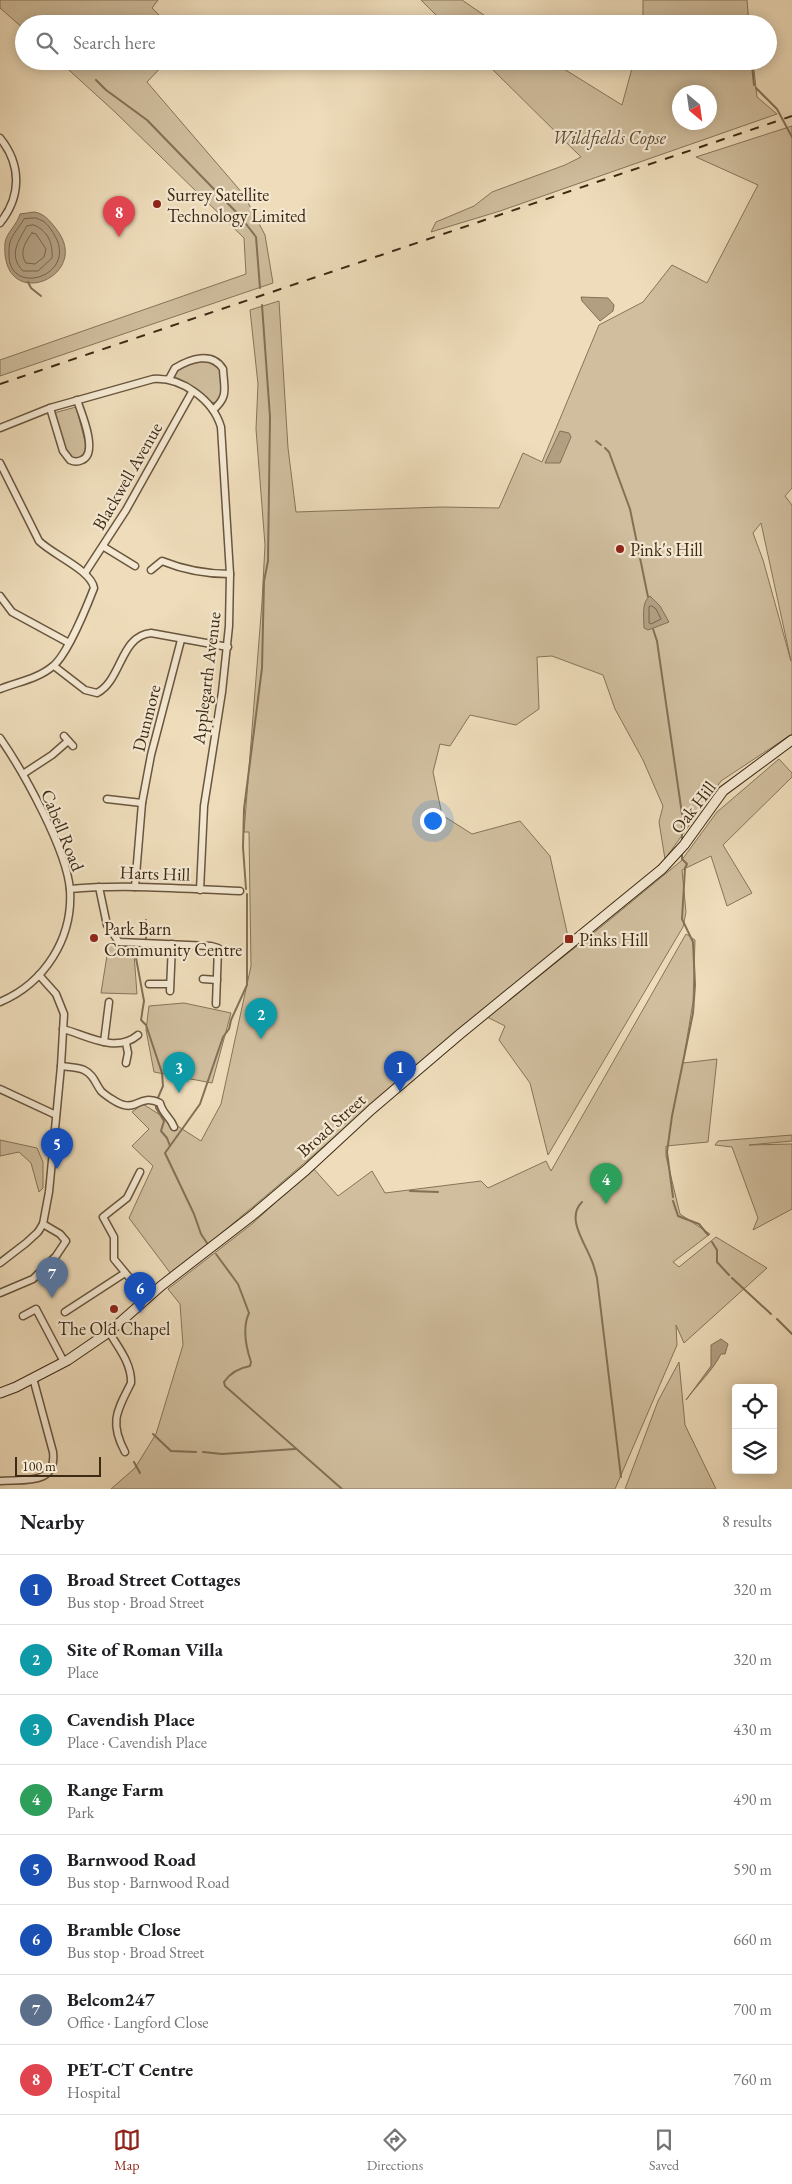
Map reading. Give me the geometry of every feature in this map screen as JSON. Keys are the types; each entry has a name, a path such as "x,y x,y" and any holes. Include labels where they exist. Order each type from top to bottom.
{"street":[{"path":"0,138 11,154 18,176 11,206 0,224"},
{"path":"0,428 76,400 153,379 169,379 175,368 203,356 208,357 223,369 224,397 222,402 213,410"},
{"name":"Applegarth Avenue","path":"169,379 208,404 221,427 230,574 228,647 204,806 200,890"},
{"name":"Blackwell Avenue","path":"85,573 104,547 192,392"},
{"path":"50,408 63,451 70,460 80,461 86,458 90,448 76,400"},
{"path":"0,463 39,541 46,548 85,573 91,579 94,588 69,643 54,666 42,673 0,689"},
{"path":"104,547 135,566"},
{"path":"162,554 162,562"},
{"path":"162,562 179,568 215,574 230,574"},
{"path":"152,570 162,562"},
{"path":"0,596 12,612 69,643"},
{"path":"54,666 85,690 97,693 108,684 138,636 151,633 181,640 228,647"},
{"name":"Dunmore","path":"135,887 142,803 151,756 181,640"},
{"name":"Cabell Road","path":"0,738 2,746 23,774 57,846 66,870 70,890 65,932 54,955 40,975 19,992 0,1002"},
{"name":"Oak Hill","path":"670,860 682,848 723,791 792,740"},
{"path":"23,774 69,741"},
{"path":"106,799 142,803"},
{"name":"Broad Street","path":"0,1393 64,1362 109,1332 298,1176 372,1109 460,1034 670,860"},
{"path":"99,887 107,925 118,942 211,946 218,948 216,1004"},
{"name":"Harts Hill","path":"70,890 99,887 135,887 240,891"},
{"path":"149,984 170,988 172,944"},
{"path":"0,1263 26,1244 43,1224 49,1192 61,1066 63,1009 60,1001 40,975"},
{"path":"203,979 217,980"},
{"path":"104,1042 109,1002"},
{"path":"63,1029 104,1042 126,1043 138,1035"},
{"path":"126,1043 128,1053 126,1064"},
{"path":"61,1066 83,1069 94,1078 101,1091 123,1105 132,1106 150,1099 160,1103 162,1112 172,1120 174,1127"},
{"path":"0,1089 56,1115"},
{"path":"140,1172 127,1198 103,1217 114,1237 114,1259 124,1274 147,1299"},
{"path":"0,1293 33,1279 56,1256 66,1241 60,1234 43,1224"},
{"path":"65,1312 124,1274"},
{"path":"23,1316 36,1309 64,1362"},
{"path":"109,1332 128,1365 131,1378 131,1383 115,1418 116,1433 125,1452"},
{"path":"0,1481 39,1478 49,1473 54,1462 33,1378"}],"green space":[{"path":"0,0 158,0 152,8 159,15 15,15 15,21 0,8"},
{"path":"421,0 462,0 484,15 436,15"},
{"path":"643,0 747,0 748,15 643,15"},
{"path":"69,70 158,70 147,82 244,195 265,235 273,283 0,376 0,360 246,274 244,238 115,112"},
{"name":"Wildfields Copse","path":"493,70 566,70 622,105 632,70 754,70 757,97 777,114 500,211 431,232 436,222 474,206 492,192 565,165 581,157"},
{"path":"792,126 792,488 785,496 792,505 792,734 721,781 665,859 659,822 663,806 643,760 615,709 603,675 552,656 537,657 539,709 516,725 470,715 450,746 440,744 433,772 442,815 472,834 520,821 550,856 569,941 518,981 222,1233 171,1274 129,1218 153,1166 132,1146 149,1129 132,1112 143,1104 201,1141 221,1104 251,966 249,832 244,832 265,545 256,429 258,384 250,310 279,301 288,448 296,512 442,507 499,508 523,453 542,462 599,325 643,302 672,265 707,283 758,185 696,157","holes":["761,523 791,661 763,560 753,533"]},
{"path":"204,359 220,370 221,396 216,403 211,402 174,376 175,370"},
{"path":"76,407 86,445 85,454 79,459 71,459 65,451 54,413"},
{"path":"779,759 792,773 792,777 723,845 752,893 727,906 711,856 682,870 686,912 683,927 548,1155 530,1083 499,1040 505,1026 487,1017 681,861 717,812"},
{"path":"686,934 695,940 693,1002 683,1063 717,1059 708,1142 666,1146 666,1156 680,1214 710,1234 673,1262 679,1267 716,1237 767,1268 684,1343 676,1325 677,1345 615,1489 111,1489 135,1468 156,1434 183,1345 180,1304 168,1289 252,1224 313,1168 338,1196 372,1171 385,1193 481,1181 488,1188 546,1161 551,1171"},
{"path":"109,943 143,946 134,954 137,994 101,993"},
{"path":"184,1003 231,1013 212,1083 154,1072 146,1030 149,1006"},
{"path":"792,1135 792,1141 749,1145 792,1144 792,1209 753,1230 758,1218 732,1147 715,1145 718,1141"},
{"path":"0,1140 37,1148 43,1162 43,1188 39,1192 31,1163 19,1152 0,1156"},
{"path":"679,1362 685,1425 716,1489 625,1489 658,1401"}],"water":[{"path":"34,212 41,214 50,221 57,230 65,247 63,262 55,274 43,281 29,283 16,278 7,265 5,243 20,214"},
{"path":"581,297 608,298 614,305 613,311 600,321 582,301"},
{"path":"560,431 569,433 571,437 560,463 545,463"},
{"path":"650,596 660,606 669,622 648,630 644,628 644,610 645,602"},
{"path":"721,1339 728,1344 725,1354 721,1354 686,1400 711,1366 711,1345"}],"waterway":[{"path":"752,70 754,85"},
{"path":"96,80 106,90 147,120 239,215 256,237 260,288"},
{"path":"756,88 777,109 792,137"},
{"path":"28,282 31,288 41,296"},
{"path":"246,889 243,847 244,809 262,668 264,581 268,561 270,417 262,305"},
{"path":"596,441 601,445"},
{"path":"605,448 609,452 630,509 648,597"},
{"path":"653,629 657,641 682,814"},
{"path":"682,824 682,841"},
{"path":"673,1197 667,1152 672,1116 693,1013 695,985 693,942 682,919 685,868 687,864 682,859 682,851"},
{"path":"209,1246 201,1234 194,1214 165,1153 200,1104 223,1037 229,1029 231,1020 247,985 247,894"},
{"path":"146,920 146,940"},
{"path":"142,1013 144,1001 136,958 145,949 145,945"},
{"path":"142,1014 141,1020 146,1025 162,1073 163,1086 157,1100"},
{"path":"156,1104 156,1108 164,1121 161,1131 167,1138 170,1146"},
{"path":"410,1191 438,1192"},
{"path":"673,1201 678,1216 699,1224 708,1235"},
{"path":"582,1202 578,1208 576,1222 597,1278 621,1477"},
{"path":"712,1242 717,1250 717,1262 729,1275"},
{"path":"216,1254 238,1284 249,1313 245,1331 251,1362 250,1366 232,1374 224,1382 225,1386 342,1489"},
{"path":"732,1278 771,1314"},
{"path":"777,1319 792,1334"},
{"path":"153,1434 171,1451 196,1452"},
{"path":"203,1452 222,1454 295,1449"},
{"path":"134,1462 140,1473"}],"railway":[{"path":"0,384 792,116"}],"place":[{"name":"Surrey Satellite Technology Limited","path":"157,204"},
{"name":"PET-CT Centre","path":"119,237"},
{"name":"Pink's Hill","path":"620,549"},
{"name":"Park Barn Community Centre","path":"94,938"},
{"name":"Pinks Hill","path":"569,939"},
{"name":"Site of Roman Villa","path":"261,1039"},
{"name":"Broad Street Cottages","path":"400,1092"},
{"name":"Cavendish Place","path":"179,1093"},
{"name":"Barnwood Road","path":"57,1169"},
{"name":"Range Farm","path":"606,1204"},
{"name":"Belcom247","path":"52,1298"},
{"name":"The Old Chapel","path":"114,1309"},
{"name":"Bramble Close","path":"140,1313"}]}
